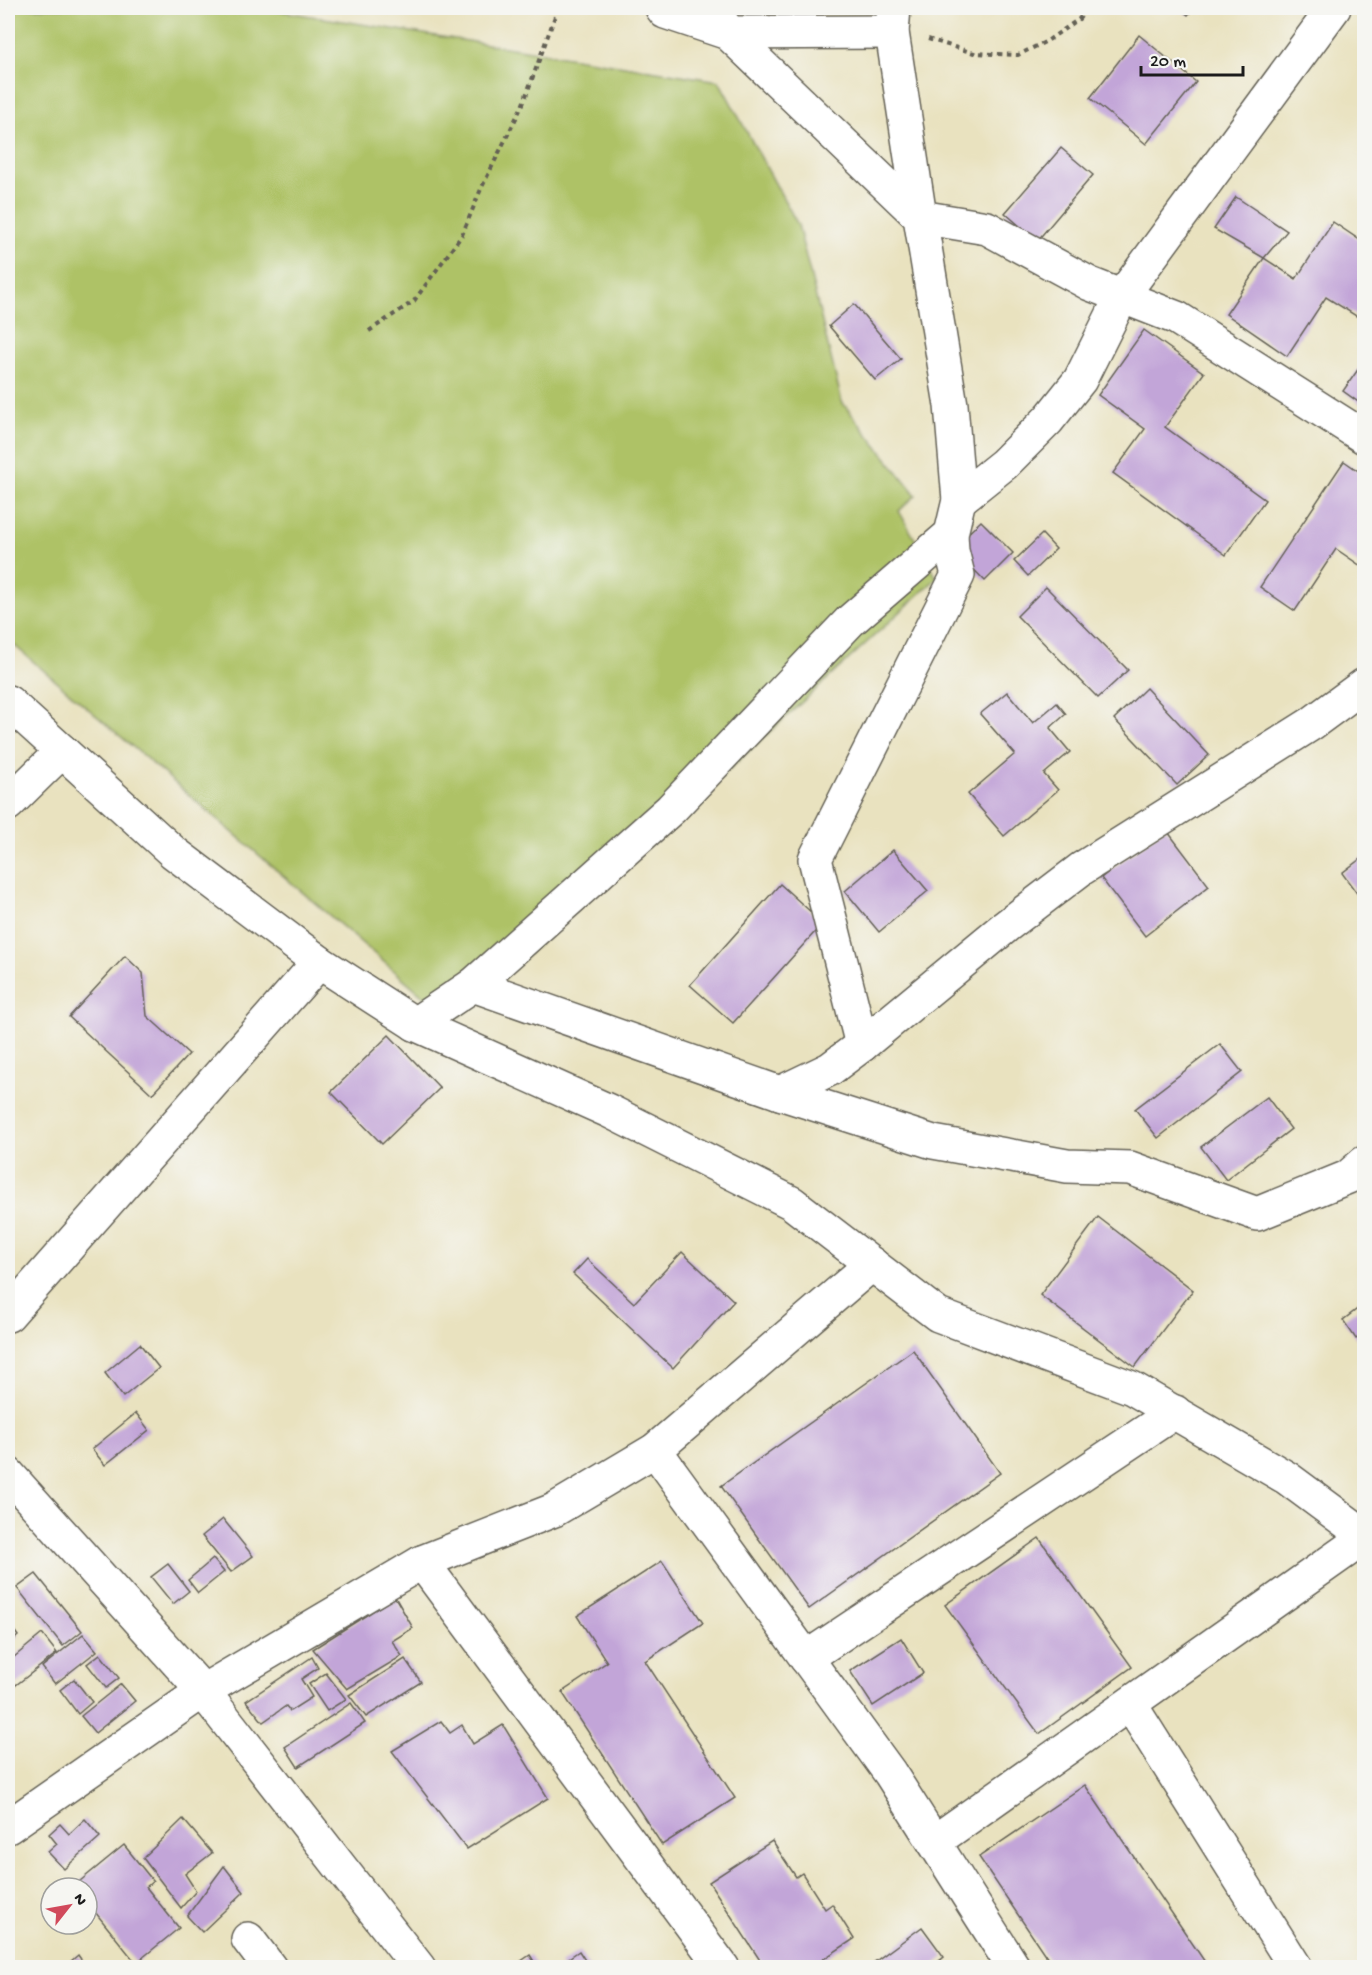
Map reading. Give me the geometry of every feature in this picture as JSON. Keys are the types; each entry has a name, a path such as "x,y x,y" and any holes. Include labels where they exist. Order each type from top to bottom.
{"street":[{"path":"662,8 665,12 721,20 898,16 920,217 951,405 959,500 951,534 952,551 958,574 816,859 862,1045"},
{"path":"959,500 1004,464 1048,420 1080,380 1122,296 1334,8"},
{"path":"721,20 920,217 987,228 1090,284 1177,318 1365,437"},
{"path":"415,1024 473,985 671,809 850,621 951,534"},
{"path":"780,1093 830,1069 1005,927 1081,869 1311,724 1365,685"},
{"path":"8,702 173,852 319,962 415,1024 609,1110 792,1203 938,1315 1132,1388 1287,1478 1365,1537 934,1842"},
{"path":"8,804 62,751"},
{"path":"8,1315 319,962"},
{"path":"473,985 780,1093 933,1142 1067,1166 1130,1168 1257,1214 1348,1177 1365,1163"},
{"path":"8,1827 203,1691 422,1562 554,1510 655,1450 872,1264"},
{"path":"806,1659 1175,1412"},
{"path":"655,1450 890,1773 1014,1968"},
{"path":"8,1474 203,1691 419,1968"},
{"path":"422,1562 723,1968"},
{"path":"1130,1704 1296,1968"},
{"path":"248,1939 270,1968"}],"path":[{"path":"369,331 414,301 462,236 481,189 523,104 558,8"},
{"path":"898,16 938,41 974,53 1018,56 1047,41 1079,19 1087,8"}],"green space":[{"path":"8,8 261,8 719,81 798,225 842,402 916,495 899,511 937,578 454,1022 8,640"}],"building":[{"path":"1179,8 1194,8 1188,15"},
{"path":"1139,35 1196,82 1146,144 1090,98"},
{"path":"1061,148 1093,175 1037,241 1005,213"},
{"path":"1236,197 1287,231 1264,258 1214,229"},
{"path":"1333,222 1364,243 1364,321 1326,297 1287,356 1226,314 1264,258 1296,279"},
{"path":"854,304 901,359 875,380 829,326"},
{"path":"1144,330 1204,373 1165,427 1265,500 1226,555 1113,473 1145,429 1098,395"},
{"path":"1364,361 1364,406 1343,391"},
{"path":"1344,461 1364,475 1364,568 1336,549 1295,611 1260,587"},
{"path":"981,521 1013,553 985,581 953,548"},
{"path":"1042,534 1056,549 1028,576 1014,561"},
{"path":"1046,587 1128,670 1098,698 1017,616"},
{"path":"1146,688 1209,755 1177,785 1114,719"},
{"path":"1007,692 1033,723 1057,703 1066,714 1050,728 1070,752 1044,774 1058,790 1004,836 968,794 1015,754 980,714"},
{"path":"1165,828 1209,886 1145,936 1101,878"},
{"path":"893,850 928,891 879,932 845,891"},
{"path":"1364,856 1364,903 1342,873"},
{"path":"780,884 823,923 733,1023 690,985"},
{"path":"125,956 143,973 147,1016 189,1054 152,1094 69,1017"},
{"path":"389,1035 440,1088 382,1144 331,1092"},
{"path":"1220,1044 1242,1072 1158,1138 1135,1109"},
{"path":"1267,1097 1291,1129 1226,1180 1201,1147"},
{"path":"1098,1217 1193,1290 1135,1367 1040,1295"},
{"path":"682,1252 734,1301 673,1368 573,1274 587,1259 634,1303"},
{"path":"1364,1304 1364,1333 1356,1339 1343,1320"},
{"path":"140,1344 159,1368 123,1397 105,1373"},
{"path":"913,1350 1000,1473 809,1609 721,1486"},
{"path":"136,1413 149,1430 105,1465 92,1449"},
{"path":"223,1519 253,1556 231,1572 202,1536"},
{"path":"1039,1538 1132,1667 1039,1734 945,1605"},
{"path":"213,1559 224,1572 198,1593 188,1580"},
{"path":"662,1561 703,1623 645,1661 735,1798 662,1845 562,1692 607,1662 577,1616"},
{"path":"168,1564 189,1591 173,1604 151,1577"},
{"path":"36,1574 82,1631 63,1646 17,1588"},
{"path":"395,1597 413,1628 392,1641 402,1656 347,1689 313,1649"},
{"path":"8,1622 18,1636 8,1645"},
{"path":"42,1634 57,1653 16,1685 8,1675 8,1662"},
{"path":"83,1634 97,1651 55,1684 42,1667"},
{"path":"901,1638 923,1673 873,1706 850,1671"},
{"path":"100,1654 119,1678 106,1688 87,1664"},
{"path":"312,1657 318,1668 301,1679 312,1697 290,1711 286,1706 263,1722 246,1701"},
{"path":"405,1659 421,1682 366,1717 349,1695"},
{"path":"326,1673 346,1699 327,1711 309,1684"},
{"path":"74,1679 92,1702 78,1714 60,1690"},
{"path":"121,1684 135,1701 95,1733 81,1716"},
{"path":"351,1703 365,1723 298,1767 285,1747"},
{"path":"441,1721 450,1733 462,1725 473,1744 503,1725 548,1798 467,1849 392,1751"},
{"path":"1085,1785 1209,1968 1054,1968 979,1857"},
{"path":"85,1819 100,1837 64,1869 48,1852 57,1844 49,1834 60,1824 69,1834"},
{"path":"183,1819 212,1853 185,1874 196,1891 181,1908 143,1858"},
{"path":"772,1841 796,1877 802,1873 825,1909 832,1904 854,1939 810,1968 765,1968 709,1882"},
{"path":"124,1845 153,1881 146,1887 179,1928 136,1963 99,1917 99,1876 86,1876"},
{"path":"224,1866 244,1892 202,1932 187,1916"},
{"path":"922,1927 944,1957 930,1968 870,1968 869,1966"},
{"path":"579,1951 590,1968 562,1968 560,1964"},
{"path":"78,1955 87,1968 63,1968"},
{"path":"530,1955 538,1968 511,1968"}]}
